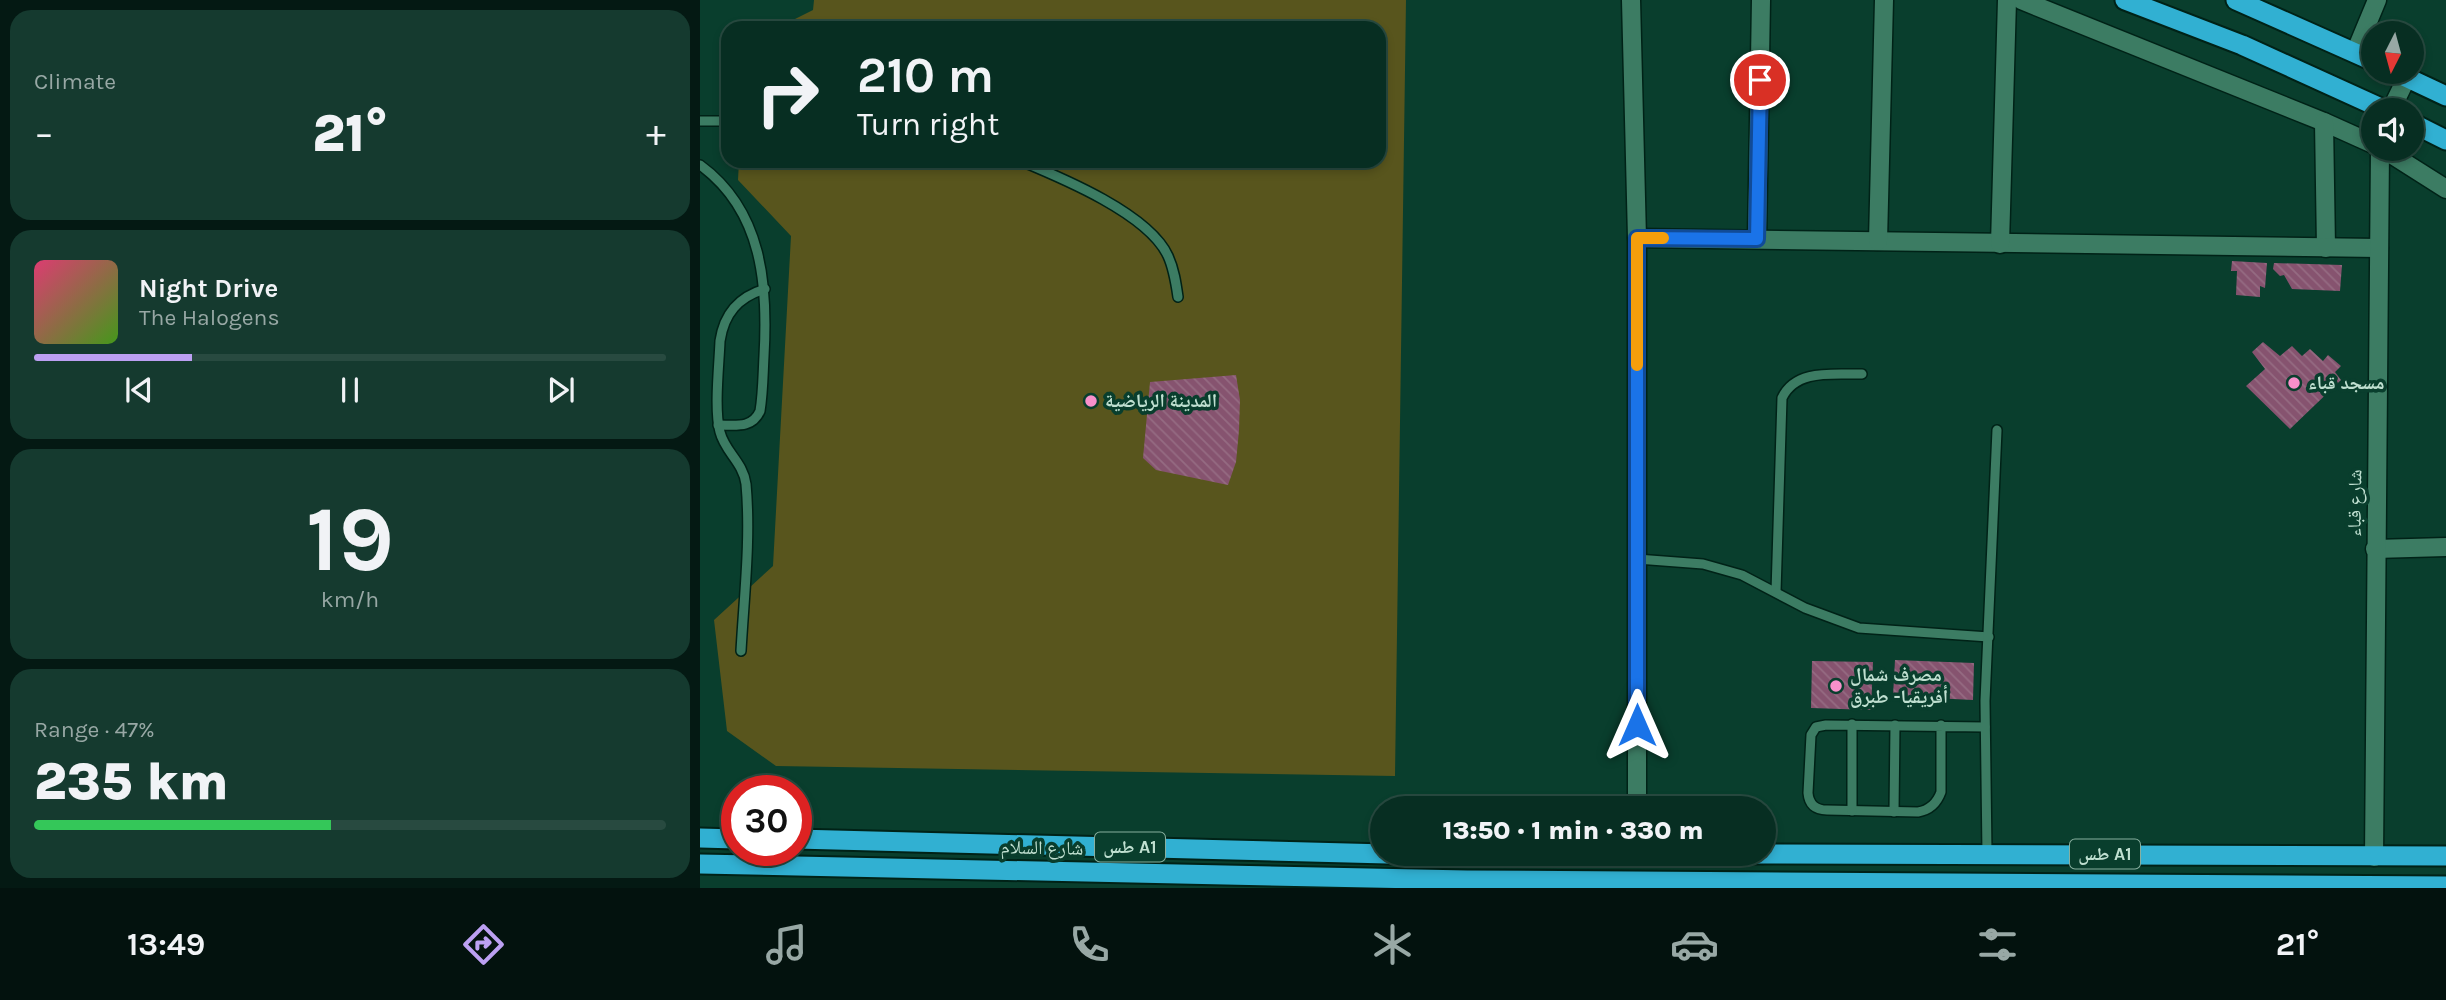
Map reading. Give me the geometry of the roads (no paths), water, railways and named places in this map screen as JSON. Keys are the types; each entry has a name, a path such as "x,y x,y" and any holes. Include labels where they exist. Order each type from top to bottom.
{"highway":[{"path":"2125,0 2242,45 2361,99"},
{"path":"2236,0 2361,56"},
{"path":"2420,84 2446,96"},
{"path":"2424,129 2446,141"},
{"path":"700,838 721,839"},
{"name":"شارع السلام","path":"812,839 1370,854"},
{"name":"طس A1","path":"1776,854 2446,856"},
{"name":"شارع السلام","path":"700,864 1466,880 2446,887"}],"street":[{"path":"1631,0 1637,238 1637,796"},
{"path":"1757,239 1761,0"},
{"path":"1878,242 1884,0"},
{"path":"2000,244 2007,0"},
{"path":"2021,0 2361,139"},
{"path":"2372,21 2377,0"},
{"path":"2324,122 2326,248"},
{"name":"شارع قباء","path":"2374,857 2381,161"},
{"path":"2400,161 2446,189"},
{"path":"1637,238 2379,248"},
{"path":"2375,549 2446,547"}],"lane":[{"path":"700,121 721,121"},
{"path":"700,165 721,183 747,224 755,244 765,289 760,411 749,424 718,425"},
{"path":"1036,168 1099,198 1144,226 1167,254 1178,297"},
{"path":"740,651 746,563 746,484 740,464 722,439 718,425 722,329 733,307 743,298 765,289"},
{"path":"1776,592 1782,398 1789,386 1807,377 1862,374"},
{"path":"1987,853 1985,727 1997,430"},
{"path":"1637,559 1703,564 1723,569 1759,582 1822,616 1859,628 1989,637"},
{"path":"1852,724 1852,811"},
{"path":"1941,725 1942,785 1939,799 1925,811 1817,809 1810,802 1808,793 1812,732 1823,725 1941,725 1985,727"},
{"path":"1894,812 1895,725"}],"place":[{"name":"مسجد قباء","path":"2294,383"},
{"name":"المدينة الرياضية","path":"1091,401"},
{"name":"مصرف شمال أفريقيا- طبرق","path":"1836,686"}]}
